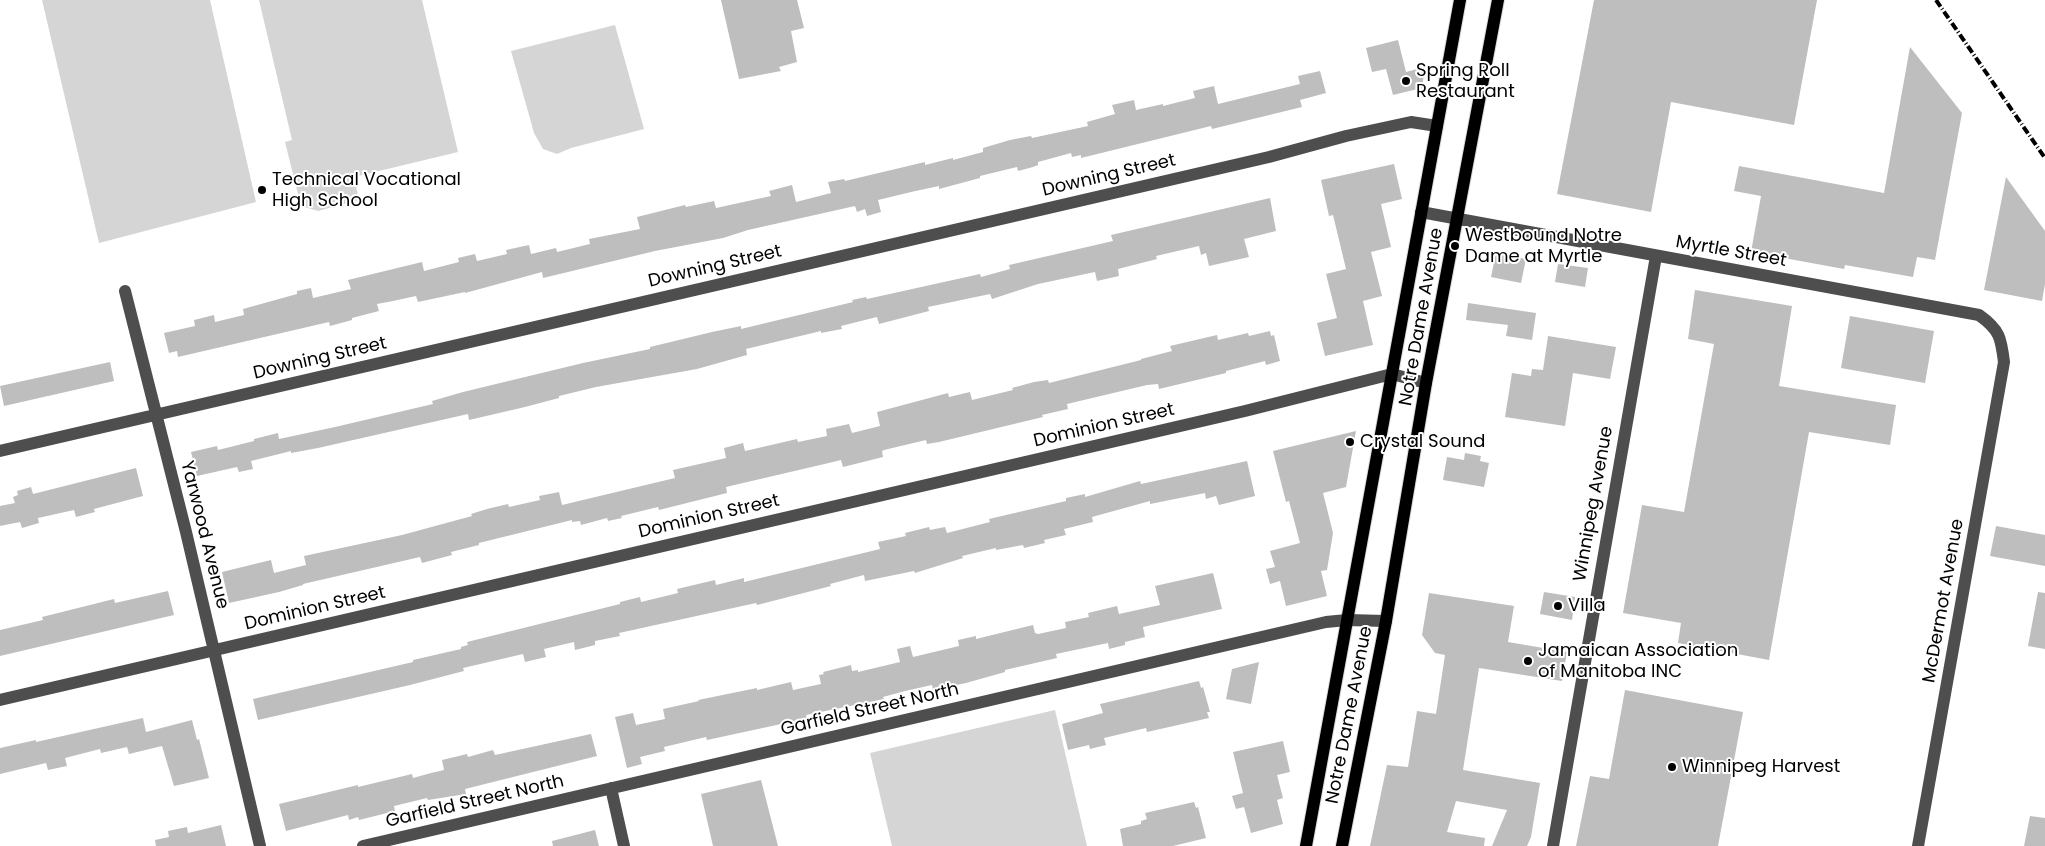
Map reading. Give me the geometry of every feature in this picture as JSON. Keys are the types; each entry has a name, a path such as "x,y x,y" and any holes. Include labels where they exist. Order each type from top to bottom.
{"main road":[{"name":"Notre Dame Avenue","path":"1306,846 1460,0"},
{"name":"Notre Dame Avenue","path":"1342,846 1386,621 1426,383 1498,0"}],"street":[{"name":"Downing Street","path":"0,451 1230,166 1346,136 1411,122 1437,126"},
{"name":"Myrtle Street","path":"1421,212 1979,315 1992,324 2000,337 2004,362"},
{"name":"Winnipeg Avenue","path":"1553,846 1656,256"},
{"name":"Yarwood Avenue","path":"125,291 157,415 260,846"},
{"name":"McDermot Avenue","path":"1918,846 2004,362"},
{"name":"Dominion Street","path":"0,700 1254,409 1392,374 1426,383"},
{"name":"Garfield Street North","path":"363,846 1306,626 1347,620 1386,621"},
{"path":"611,788 624,846"}],"shaded area":[{"path":"42,0 210,0 256,202 99,243"},
{"path":"259,0 422,0 458,152 354,177 359,200 318,211 301,206 285,142 292,140"},
{"path":"615,25 644,129 571,148 557,154 543,149 534,133 511,51"},
{"path":"1055,710 1087,846 892,846 870,753"}],"building":[{"path":"721,0 797,0 804,28 791,31 797,62 779,67 781,71 739,79"},
{"path":"1594,0 1817,0 1794,125 1671,102 1651,212 1557,194"},
{"path":"1398,40 1406,72 1425,67 1422,88 1393,95 1386,69 1372,72 1366,48"},
{"path":"1910,47 1962,113 1935,260 1917,257 1913,277 1845,265 1844,269 1751,252 1761,196 1734,191 1739,166 1884,193"},
{"path":"1320,71 1326,93 1300,100 1302,107 1212,129 1211,126 1081,158 1081,155 1072,157 1071,153 1038,162 1038,165 1018,171 1017,167 939,189 939,186 878,200 881,212 867,216 865,209 857,212 855,206 543,278 542,272 465,293 418,302 416,296 377,304 379,311 330,326 329,322 178,357 177,351 169,353 164,333 195,326 194,320 214,315 215,322 244,315 243,309 297,294 297,291 311,288 313,298 351,289 348,280 422,262 424,271 459,262 458,258 475,254 477,261 507,254 506,250 529,245 531,254 556,248 557,252 590,244 589,239 640,229 637,217 685,205 686,207 714,201 716,208 771,196 769,191 792,185 796,202 831,193 828,182 844,179 845,181 925,162 925,165 953,158 953,160 983,152 983,148 1010,140 1031,136 1032,138 1088,126 1087,122 1115,114 1112,105 1134,100 1136,110 1163,104 1163,106 1195,98 1193,91 1214,86 1218,104 1300,84 1298,76"},
{"path":"1394,164 1402,199 1381,204 1391,247 1371,252 1382,296 1363,301 1373,345 1325,356 1317,323 1337,318 1326,274 1346,269 1333,215 1329,216 1321,180"},
{"path":"2006,177 2045,231 2045,284 2042,301 1984,290"},
{"path":"1270,198 1276,231 1244,239 1249,257 1209,266 1206,253 1201,255 1199,246 1156,256 1157,259 1118,269 1119,276 1097,281 1095,272 1038,284 992,299 990,294 928,307 929,311 879,324 877,317 841,326 842,329 821,333 821,331 746,349 747,355 697,369 596,387 525,407 469,420 468,414 318,448 291,453 291,451 251,461 253,469 239,472 237,467 197,476 191,452 217,446 218,450 278,433 279,439 335,427 433,404 432,401 463,392 650,349 650,347 712,332 741,326 741,329 853,302 852,300 866,297 867,299 980,274 981,277 1010,269 1009,265 1113,241 1111,235"},
{"path":"1496,253 1526,259 1521,283 1491,277"},
{"path":"1558,264 1588,268 1585,287 1555,282"},
{"path":"1695,290 1792,306 1779,386 1896,405 1890,445 1809,432 1769,660 1678,643 1681,623 1623,613 1642,505 1684,512 1714,344 1688,339"},
{"path":"1468,303 1536,313 1532,340 1506,336 1508,325 1466,320"},
{"path":"1850,316 1934,331 1925,383 1841,368"},
{"path":"1270,331 1271,336 1274,335 1280,361 1266,365 1265,361 1226,371 1226,373 1159,389 1158,384 1147,385 1067,404 1068,409 1042,415 1043,417 939,442 927,444 926,440 884,450 882,451 883,457 843,467 841,460 726,487 727,493 659,510 658,507 621,516 622,518 608,521 607,518 581,525 580,521 572,522 572,520 479,543 479,545 451,552 452,555 422,563 420,557 229,603 222,572 271,560 274,573 306,565 304,556 402,535 508,504 509,507 540,500 539,496 559,492 562,505 675,478 673,470 726,458 724,448 743,443 745,451 797,439 798,442 827,436 826,429 849,424 852,433 880,426 877,412 948,393 949,397 970,392 972,400 1013,390 1012,388 1034,382 1048,380 1049,383 1141,360 1172,351 1170,346 1217,335 1218,340 1248,333 1249,336"},
{"path":"1548,336 1616,347 1610,379 1573,373 1565,426 1505,417 1512,373 1531,376 1532,369 1543,370"},
{"path":"110,362 114,381 4,406 0,386"},
{"path":"1356,431 1346,487 1323,493 1333,533 1327,570 1321,571 1327,596 1286,606 1280,581 1270,584 1266,569 1275,567 1270,551 1300,543 1289,501 1286,502 1273,451"},
{"path":"1465,453 1481,456 1480,461 1489,463 1484,487 1443,480 1447,457 1464,460"},
{"path":"1247,461 1255,496 1219,505 1216,496 1206,499 1205,493 1150,504 1150,501 1092,517 1093,522 1064,529 1066,535 1044,540 1045,543 1024,548 1023,545 996,550 996,548 962,556 963,558 915,573 914,571 865,581 864,575 830,584 831,586 757,605 756,603 619,633 620,636 595,641 595,645 575,650 574,642 544,649 546,657 525,662 523,654 463,668 464,671 410,685 258,720 253,699 413,662 413,660 461,649 461,647 468,645 467,642 620,604 620,602 640,597 641,602 678,593 677,589 715,580 716,585 744,578 744,582 880,549 878,542 906,536 905,533 929,527 930,530 945,527 947,533 990,522 989,519 1066,501 1066,498 1085,494 1085,497 1140,481 1141,484"},
{"path":"136,468 143,496 94,509 95,512 76,517 74,510 38,518 39,523 22,528 20,522 0,526 0,506 15,503 13,497 18,495 17,491 31,487 33,494"},
{"path":"1996,526 2045,535 2045,566 1990,556"},
{"path":"1213,573 1222,609 1143,627 1145,637 1125,642 1125,645 1109,649 1108,643 1056,654 1057,658 1005,670 1005,672 966,683 933,690 932,685 883,697 884,699 806,715 807,718 707,740 706,737 664,747 665,751 640,757 642,764 627,768 615,717 633,713 636,725 665,719 663,709 698,700 791,682 793,690 821,684 819,675 824,674 823,672 851,665 852,671 858,670 858,672 900,662 897,649 910,646 913,657 959,646 958,640 976,636 976,639 1033,625 1035,633 1038,634 1066,628 1065,622 1089,617 1088,613 1117,606 1119,614 1160,605 1155,586"},
{"path":"168,591 174,615 0,656 0,630 43,620 42,617 114,599 115,603"},
{"name":"Villa","path":"1544,592 1575,597 1572,620 1540,614"},
{"path":"2038,592 2045,593 2045,649 2028,646"},
{"path":"1429,593 1514,606 1508,642 1567,652 1562,681 1479,668 1463,770 1540,783 1531,837 1527,846 1492,846 1507,810 1456,801 1447,832 1485,838 1484,846 1370,846 1387,765 1408,767 1417,711 1436,714 1445,655 1435,653 1422,635"},
{"path":"1259,662 1251,704 1226,699 1232,669"},
{"path":"1199,681 1201,688 1203,687 1210,712 1207,712 1209,718 1147,732 1146,728 1104,738 1106,745 1090,749 1089,745 1068,750 1062,724 1103,713 1100,704"},
{"name":"Winnipeg Harvest","path":"1625,690 1743,712 1718,846 1576,846 1590,776 1609,779"},
{"path":"143,718 146,732 192,720 209,778 174,786 162,746 129,754 127,747 101,753 100,749 65,758 67,766 48,770 46,763 0,774 0,748 36,740 36,742"},
{"path":"591,734 597,756 465,789 466,794 428,800 427,798 394,806 395,811 359,820 358,817 349,820 348,815 286,831 279,804 358,785 358,787 412,774 413,778 444,770 442,760 467,754 468,757 493,750 495,755"},
{"path":"1283,741 1290,772 1277,775 1283,798 1277,800 1283,824 1251,833 1244,807 1236,809 1232,796 1243,793 1233,752"},
{"path":"761,780 778,846 713,846 701,794"},
{"path":"1194,802 1196,808 1198,807 1206,838 1173,846 1123,846 1120,829 1141,824 1141,821 1147,819 1145,813"},
{"path":"2030,816 2045,818 2045,846 2024,846"},
{"path":"221,825 226,846 156,846 155,840 169,837 168,831 187,827 188,833"},
{"path":"595,830 599,846 553,846 552,841"}],"railway":[{"path":"1936,0 2045,158"}],"place":[{"name":"Spring Roll Restaurant","path":"1406,81"},
{"name":"Technical Vocational High School","path":"262,190"},
{"name":"Westbound Notre Dame at Myrtle","path":"1455,246"},
{"name":"Crystal Sound","path":"1350,442"},
{"name":"Villa","path":"1558,606"},
{"name":"Jamaican Association of Manitoba INC","path":"1528,661"},
{"name":"Winnipeg Harvest","path":"1672,767"}]}
